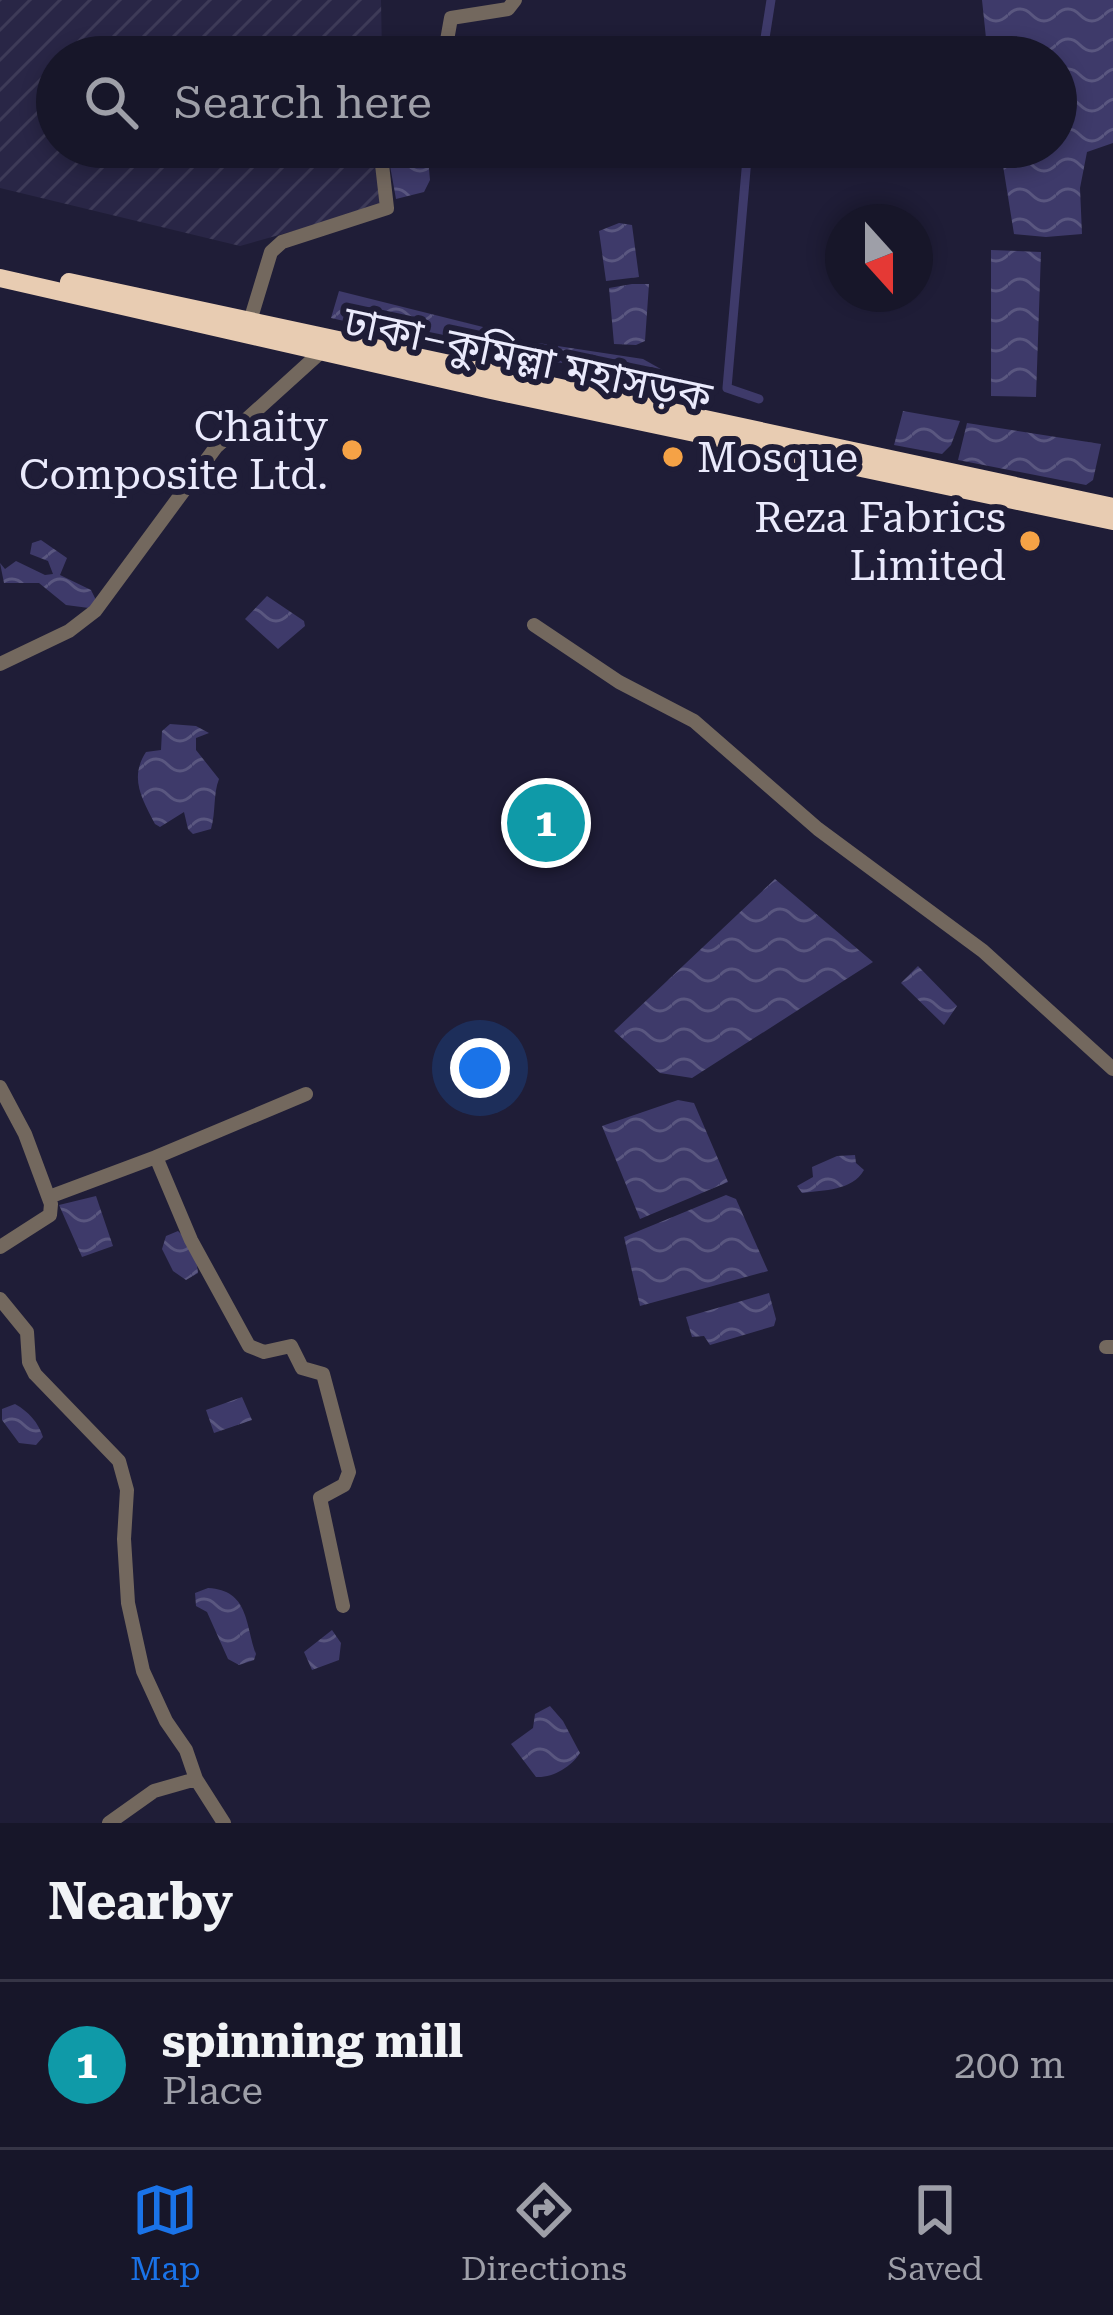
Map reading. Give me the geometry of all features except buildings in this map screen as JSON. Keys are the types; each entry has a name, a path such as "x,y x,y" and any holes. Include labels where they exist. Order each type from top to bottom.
{"highway":[{"name":"ঢাকা–কুমিল্লা মহাসড়ক","path":"0,266 1113,507"},
{"name":"ঢাকা–কুমিল্লা মহাসড়ক","path":"0,278 923,483 1113,520"}],"street":[{"path":"448,36 451,18 508,9 515,0"},
{"path":"250,321 271,252 282,242 387,208 382,168"},
{"path":"0,664 68,632 95,610 217,447 322,351"},
{"path":"534,625 620,682 694,721 818,830 983,951 1113,1069"},
{"path":"0,1087 25,1135 49,1197 50,1215 0,1247"},
{"path":"49,1197 306,1094"},
{"path":"156,1157 191,1240 249,1346 264,1352 291,1346 302,1368 323,1374 349,1472 347,1482 322,1495 320,1504 343,1606"},
{"path":"0,1299 23,1323 35,1374 119,1461 128,1490 124,1539 133,1634 143,1670 166,1721 186,1750 196,1779 224,1823"},
{"path":"109,1823 154,1791 196,1779"}],"shaded area":[{"path":"0,0 381,0 382,36 36,36 36,168 385,168 386,205 240,246 0,188"}],"water":[{"path":"982,0 1113,0 1113,143 1087,152 1080,188 1082,234 1014,234 1003,168 1077,168 1077,36 986,36"},
{"path":"390,168 429,168 424,192 396,199"},
{"path":"619,223 632,225 639,277 606,281 599,231"},
{"path":"991,250 1041,252 1036,397 991,396"},
{"path":"649,284 645,341 614,344 609,288"},
{"path":"339,291 515,335 511,359 331,318"},
{"path":"538,343 643,359 675,377 674,383 540,359"},
{"path":"903,411 960,421 951,445 942,454 894,445"},
{"path":"967,423 1101,444 1093,480 1086,485 958,460"},
{"path":"41,540 67,558 60,575 91,590 97,602 89,608 66,605 39,583 4,583 0,563 5,569 16,561 53,574 48,561 30,554 32,543"},
{"path":"267,596 304,621 305,626 278,649 245,619"},
{"path":"170,724 196,726 209,733 196,738 196,750 219,779 211,829 193,834 184,812 160,827 142,797 141,762 146,752 161,750 162,731"},
{"path":"775,879 873,962 692,1078 660,1073 614,1031"},
{"path":"918,966 957,1006 944,1025 901,983"},
{"path":"678,1100 694,1103 728,1182 640,1219 602,1126"},
{"path":"855,1155 864,1170 852,1182 802,1193 797,1186 813,1177 812,1167 837,1156"},
{"path":"726,1195 736,1199 768,1271 640,1306 624,1237"},
{"path":"96,1196 113,1246 82,1257 59,1205"},
{"path":"178,1231 189,1245 198,1273 186,1280 173,1271 162,1249 166,1236"},
{"path":"769,1293 774,1326 710,1345 704,1336 692,1337 686,1317"},
{"path":"242,1397 252,1420 214,1433 206,1410"},
{"path":"15,1404 38,1427 43,1437 36,1445 19,1443 2,1420 2,1409"},
{"path":"221,1590 238,1602 247,1620 254,1660 239,1665 228,1659 207,1612 196,1606 195,1593"},
{"path":"332,1630 341,1643 339,1660 312,1670 304,1652"},
{"path":"550,1706 580,1753 561,1771 536,1777 511,1744 533,1728 535,1714"}],"waterway":[{"path":"765,36 771,0"},
{"path":"746,168 727,388 759,399"}],"place":[{"name":"Chaity Composite Ltd.","path":"352,450"},
{"name":"Mosque","path":"673,457"},
{"name":"Reza Fabrics Limited","path":"1030,541"},
{"name":"spinning mill","path":"546,823"}]}
